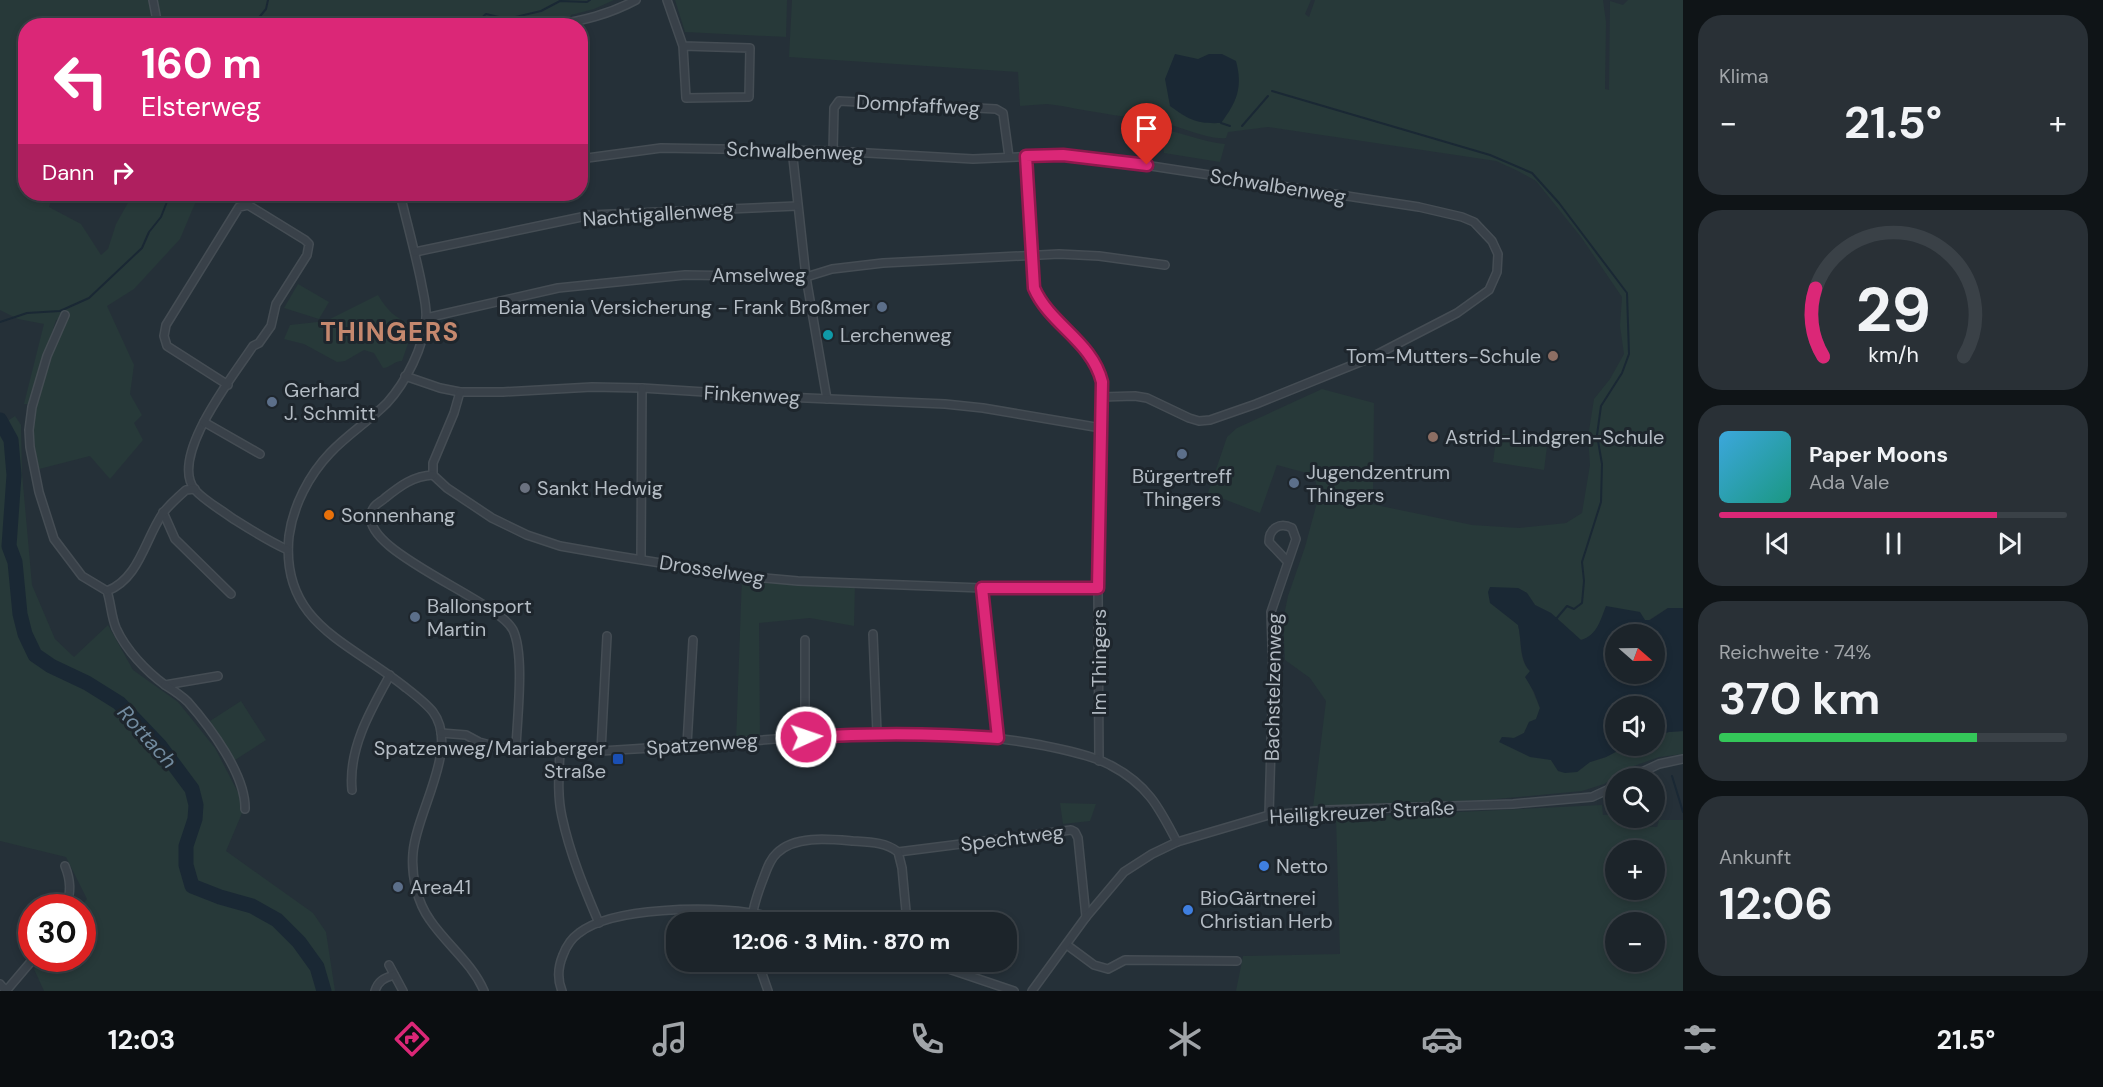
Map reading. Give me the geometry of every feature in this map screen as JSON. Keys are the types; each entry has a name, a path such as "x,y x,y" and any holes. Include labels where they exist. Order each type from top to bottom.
{"street":[{"path":"153,0 156,18"},
{"path":"588,19 612,12 636,0"},
{"path":"667,0 683,46 686,98 749,97 750,48 683,46"},
{"name":"Dompfaffweg","path":"833,150 834,108 839,102 996,109 1003,113 1009,157"},
{"name":"Schwalbenweg","path":"588,158 661,148 833,150 973,159 1063,155 1125,162 1419,207 1474,222 1492,241 1498,254 1494,283 1489,290 1457,313 1370,358 1247,407 1210,420 1199,421 1174,412 1147,398 1101,397"},
{"path":"792,149 797,206 827,399"},
{"name":"Im Thingers","path":"1026,156 1034,288 1048,313 1081,344 1093,360 1102,382 1098,588 1099,761"},
{"path":"402,201 426,306 426,318 419,346 405,376 388,402 330,453 311,476 294,514 288,550 293,583 309,614 321,628 390,675 432,711 438,722 442,752 417,829 413,852 417,889 430,921 480,980 484,991"},
{"path":"228,384 167,346 164,336 166,325 242,206 248,205 305,240 309,244 307,255 276,304 271,326 259,343 253,346 196,434 190,454 189,475 195,489 213,504 268,541 288,550"},
{"name":"Nachtigallenweg","path":"415,252 591,215 797,206"},
{"name":"Amselweg","path":"426,318 558,288 685,275 807,277 832,269 883,263 1059,254 1099,256 1166,266"},
{"path":"65,315 47,356 32,407 29,430 39,492 54,539 82,576 107,591 117,629 134,654 151,674 186,701 226,755 241,783 245,796 245,809"},
{"name":"Finkenweg","path":"405,376 460,392 592,387 642,388 967,406 1101,428"},
{"path":"641,559 642,388"},
{"path":"460,392 434,463 433,475 420,475 402,484 375,506 371,521 384,543 401,556 490,608 513,630 520,669 516,748"},
{"path":"204,422 260,454"},
{"name":"Drosselweg","path":"433,475 447,488 492,518 527,535 560,546 742,576 798,581 982,588 1098,588"},
{"path":"107,591 125,580 135,567 164,512 186,490 195,489"},
{"path":"164,512 175,539 231,594"},
{"name":"Bachstelzenweg","path":"1269,815 1273,678 1271,612 1296,539 1292,528 1283,525 1276,526 1271,531 1269,542 1287,561"},
{"path":"982,588 998,738"},
{"path":"873,634 877,733"},
{"path":"601,751 607,636"},
{"path":"687,745 693,640"},
{"path":"805,640 806,737"},
{"path":"352,790 351,770 362,730 390,675"},
{"path":"165,685 218,676"},
{"name":"Spatzenweg","path":"441,733 466,735 501,748 560,751 601,751 877,733 948,734 998,738 1068,750 1115,768 1144,788 1159,806 1177,842"},
{"path":"560,751 558,784 562,816 579,876 599,923"},
{"path":"1650,768 1683,759"},
{"name":"Heiligkreuzer Straße","path":"1032,991 1086,917 1124,872 1152,854 1177,842 1269,815 1360,809 1513,804 1592,797 1605,791"},
{"name":"Spechtweg","path":"898,852 1071,830 1078,838 1086,917"},
{"path":"753,912 770,862 776,853 786,846 804,841 833,839 882,844 898,852 902,868 906,912"},
{"path":"65,866 70,879 70,894"},
{"path":"562,991 558,974 564,952 580,932 599,923 627,915 681,909 735,912"},
{"path":"1067,945 1094,965 1108,969 1125,960 1237,961"},
{"path":"389,965 403,991"},
{"path":"0,984 6,991 22,972"},
{"path":"762,972 768,991"},
{"path":"958,972 1014,991"},
{"path":"375,991 378,983 394,975"}],"shaded area":[{"path":"0,0 151,0 155,18 18,18 18,201 51,201 49,207 81,224 101,255 108,249 116,224 129,201 196,201 180,239 134,289 107,306 134,365 130,394 142,415 134,423 143,440 110,479 90,456 39,469 34,438 34,415 46,372 67,318 56,320 30,404 24,404 44,324 18,319 0,310"},
{"path":"155,0 614,0 594,9 571,15 570,18 159,18"},
{"path":"675,0 787,0 786,37 685,32"},
{"path":"792,0 1311,0 1305,14 1309,17 1315,0 1603,0 1606,22 1605,89 1609,90 1610,1 1623,5 1628,0 1683,0 1683,608 1668,608 1649,620 1626,624 1605,624 1605,628 1597,629 1589,638 1581,640 1551,613 1535,605 1527,593 1518,588 1507,588 1512,619 1518,625 1522,656 1530,671 1529,682 1540,708 1536,720 1529,722 1524,733 1514,738 1502,737 1500,741 1551,760 1558,770 1577,772 1590,762 1608,756 1665,756 1665,733 1669,732 1683,731 1683,754 1659,757 1631,768 1605,768 1605,783 1582,791 1485,800 1313,807 1326,701 1310,678 1285,660 1283,620 1288,596 1305,547 1319,495 1314,475 1277,465 1260,513 1208,493 1227,437 1237,428 1322,389 1374,403 1373,498 1371,504 1472,525 1519,528 1566,523 1582,513 1590,465 1588,437 1594,399 1610,379 1624,354 1620,326 1622,297 1581,237 1536,181 1496,161 1268,127 1228,132 1226,138 1219,138 1163,123 1062,106 1047,104 1020,106 1018,72 789,57"},
{"path":"1162,129 1225,144 1220,162 1164,153"},
{"path":"298,284 329,302 319,319 284,308"},
{"path":"378,295 393,314 414,326 402,361 383,368 374,353 364,350 345,361 337,362 304,344 284,339 290,325 326,321"},
{"path":"15,416 21,425 22,473 32,585 55,639 74,657 108,625 133,670 178,702 215,748 245,806 226,851 313,913 326,932 335,991 44,991 35,972 96,972 96,894 84,894 66,857 0,841 0,431 7,437 9,420"},
{"path":"1497,433 1512,435 1512,440 1547,446 1544,470 1493,462"},
{"path":"742,576 855,583 854,626 810,618 759,623 760,740 736,742"},
{"path":"241,701 266,740 235,760 210,721"},
{"path":"1060,803 1096,804 1090,821 1063,824"},
{"path":"1602,805 1605,828 1665,828 1665,820 1683,820 1683,991 1236,991 1243,956 1340,954 1336,818"}],"water":[{"path":"1175,54 1198,59 1209,54 1222,54 1236,61 1239,87 1235,101 1221,123 1194,120 1170,106 1165,79"},
{"path":"1490,587 1518,588 1527,593 1535,605 1551,613 1581,640 1594,631 1606,606 1640,612 1645,620 1650,620 1668,608 1683,608 1683,731 1665,733 1665,696 1605,696 1605,756 1608,756 1590,762 1577,772 1558,771 1551,760 1530,757 1499,742 1502,737 1514,738 1524,733 1529,722 1536,719 1540,708 1525,677 1530,671 1522,656 1518,625 1490,603 1488,592"}],"waterway":[{"path":"259,18 266,9 268,0"},
{"path":"511,18 541,11 560,1 587,2 590,0"},
{"path":"481,18 486,14 503,18"},
{"path":"1272,91 1490,155 1532,173 1559,203 1627,293 1629,354 1622,373 1601,406 1597,435 1602,464 1601,502 1582,562 1584,581 1582,603 1574,609 1567,606 1556,619"},
{"path":"1242,126 1268,96"},
{"path":"1221,123 1230,126"},
{"path":"0,322 27,313 60,311 89,298 142,248 149,232 161,217 167,201"},
{"name":"Rottach","path":"0,420 11,440 14,475 9,546 15,562 20,614 25,634 35,655 119,703 160,746 192,789 196,805 195,819 186,846 186,865 192,886 252,906 277,920 299,942 317,967 324,991"},
{"name":"Rottach","path":"0,434 9,433"},
{"path":"1672,776 1683,812"}],"place":[{"name":"Barmenia Versicherung - Frank Broßmer","path":"882,307"},
{"name":"Lerchenweg","path":"828,335"},
{"name":"Tom-Mutters-Schule","path":"1553,356"},
{"name":"Gerhard J. Schmitt","path":"272,402"},
{"name":"Astrid-Lindgren-Schule","path":"1433,437"},
{"name":"Bürgertreff Thingers","path":"1182,454"},
{"name":"Jugendzentrum Thingers","path":"1294,483"},
{"name":"Sankt Hedwig","path":"525,488"},
{"name":"Sonnenhang","path":"329,515"},
{"name":"Ballonsport Martin","path":"415,617"},
{"name":"Spatzenweg/Mariaberger Straße","path":"618,759"},
{"name":"Netto","path":"1264,866"},
{"name":"Area41","path":"398,887"},
{"name":"BioGärtnerei Christian Herb","path":"1188,910"}],"district":[{"name":"THINGERS","path":"390,332"}],"route":[{"path":"806,737 877,733 948,734 998,738 982,588 1098,588 1102,382 1093,360 1081,344 1048,313 1034,288 1026,156 1063,155 1147,165"}]}
